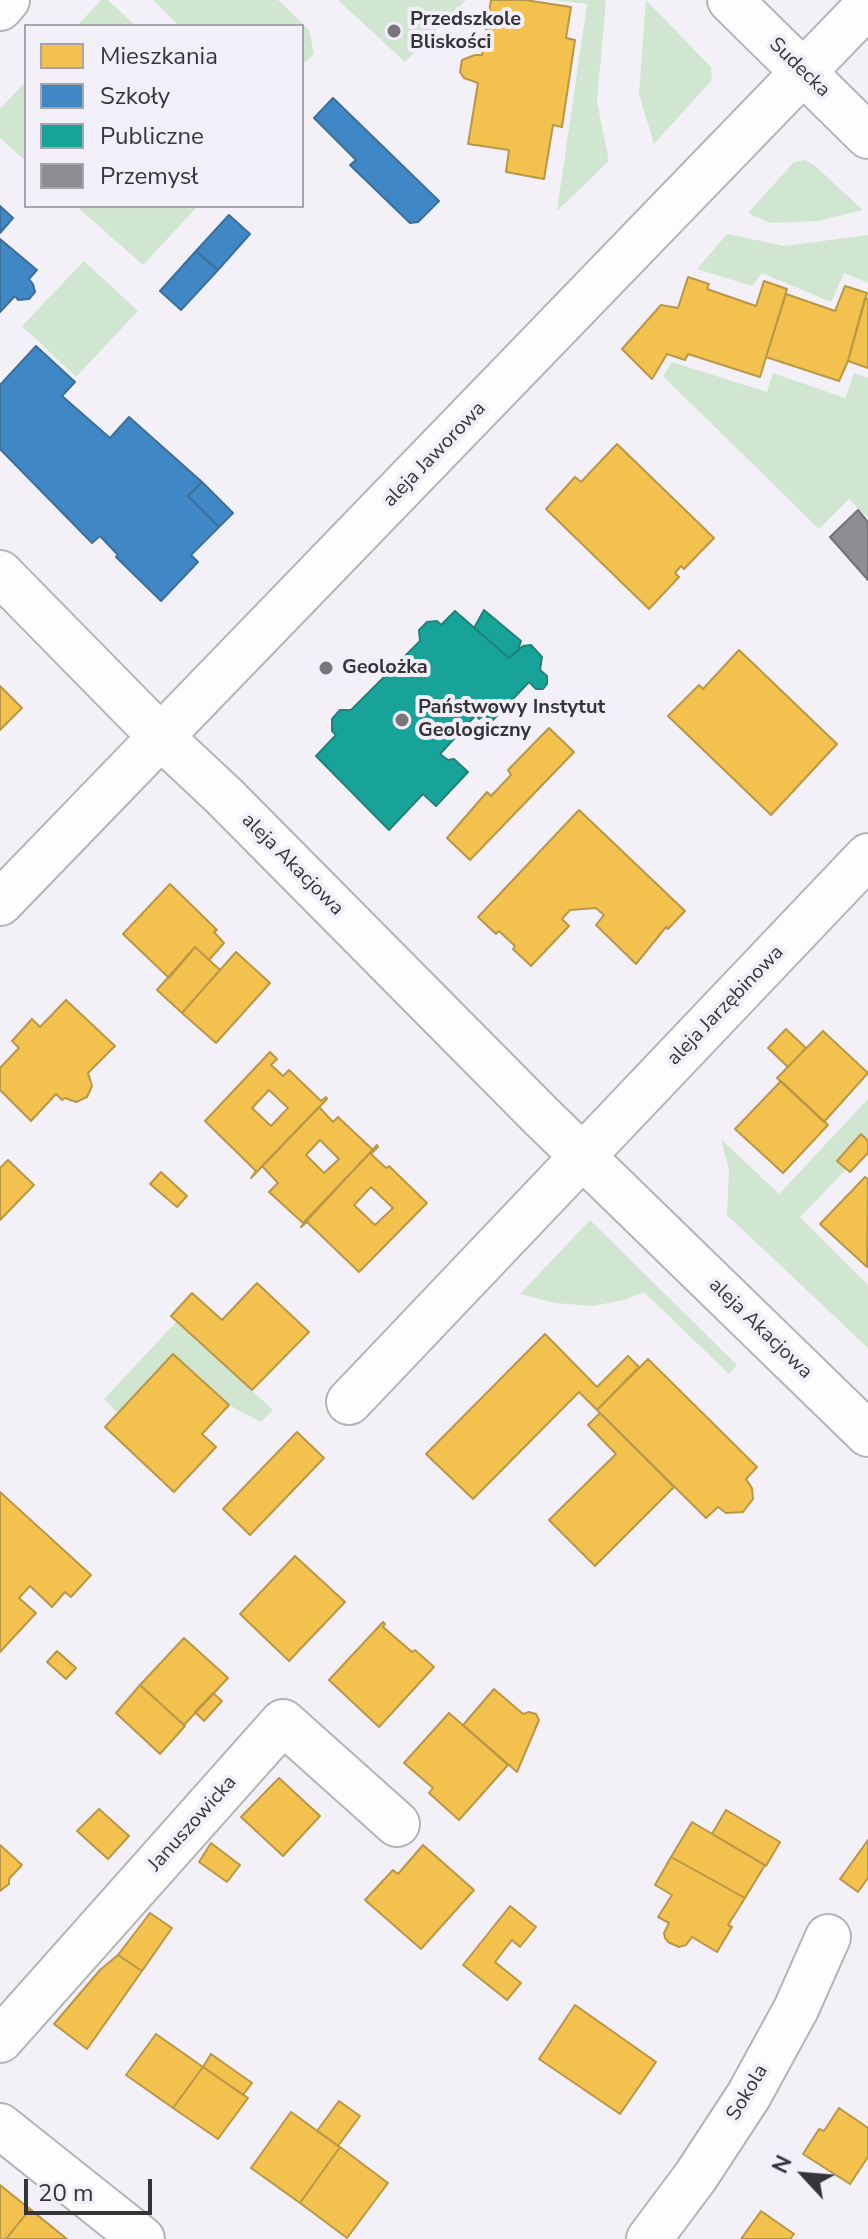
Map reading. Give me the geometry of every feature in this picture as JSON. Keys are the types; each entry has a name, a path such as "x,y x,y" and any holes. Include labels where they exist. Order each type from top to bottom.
{"street":[{"path":"0,8 7,0"},
{"name":"Sudecka","path":"730,0 868,136"},
{"name":"aleja Jaworowa","path":"0,903 868,5"},
{"name":"aleja Akacjowa","path":"0,573 584,1157 868,1434"},
{"name":"aleja Jarzębinowa","path":"584,1157 868,856"},
{"path":"349,1402 584,1157"},
{"name":"Januszowicka","path":"0,2040 283,1722 397,1824"},
{"name":"Sokola","path":"649,2239 696,2176 749,2095 796,2009 828,1937"},
{"path":"0,2126 142,2239"}],"green space":[{"path":"101,0 108,0 134,24 79,24"},
{"path":"153,0 278,0 303,24 177,24"},
{"name":"Przedszkole Bliskości","path":"338,0 466,0 405,62"},
{"path":"553,0 606,0 597,102 609,161 557,211 587,4"},
{"path":"646,0 711,67 712,80 654,144 639,94"},
{"path":"304,25 309,30 314,54 304,63"},
{"path":"24,83 24,159 0,138 0,109"},
{"path":"805,160 863,210 818,221 770,223 748,213 794,162"},
{"path":"78,208 196,208 143,265"},
{"path":"727,234 785,246 868,235 868,283 844,273 831,302 762,273 752,286 697,269"},
{"path":"84,261 138,311 76,377 22,326"},
{"path":"672,362 767,392 773,373 845,398 854,373 868,378 868,518 849,499 819,529 663,376"},
{"path":"868,1099 868,1147 800,1217 868,1285 868,1348 727,1215 729,1170 721,1139 779,1194"},
{"path":"590,1220 737,1365 729,1374 644,1292 624,1300 593,1306 555,1303 520,1294"},
{"path":"177,1321 273,1410 261,1422 229,1405 173,1354 118,1413 104,1399"}],"building: Mieszkania":[{"path":"491,0 525,0 571,7 566,38 575,40 562,127 553,125 544,179 506,172 509,150 468,144 478,83 464,78 460,72 462,60 482,55"},
{"path":"688,277 709,284 707,289 756,306 764,281 787,289 760,377 688,354 685,360 667,354 652,379 622,349 661,305 678,308"},
{"path":"845,286 867,293 848,361 839,381 766,357 786,294 835,311"},
{"path":"865,298 868,299 868,368 848,361"},
{"path":"617,444 714,538 684,569 681,566 675,573 679,577 649,609 546,509 575,477 581,482"},
{"path":"739,650 837,744 771,815 668,716 699,685 703,689"},
{"path":"0,686 22,708 0,730"},
{"path":"549,728 574,752 470,860 447,838 487,792 491,796 511,775 508,770"},
{"path":"579,810 685,911 668,929 666,927 636,964 596,925 604,915 596,908 570,910 562,919 569,926 531,966 499,931 496,934 478,917"},
{"path":"170,884 217,930 214,932 224,943 209,960 195,947 169,978 123,934"},
{"path":"195,947 220,970 182,1013 157,990"},
{"path":"236,952 270,983 216,1043 182,1013"},
{"path":"66,1000 115,1046 88,1073 92,1086 87,1097 76,1102 65,1098 62,1100 56,1094 31,1121 0,1090 0,1068 19,1048 12,1041 32,1019 40,1027"},
{"path":"786,1029 806,1048 788,1067 768,1048"},
{"path":"823,1031 868,1073 824,1122 777,1078"},
{"path":"270,1052 277,1059 271,1065 283,1076 289,1070 321,1101 327,1099 251,1178 256,1171 205,1121","holes":["269,1090 288,1108 271,1126 252,1108"]},
{"path":"781,1081 828,1125 783,1173 735,1129"},
{"path":"319,1107 333,1122 338,1117 373,1150 303,1223 269,1192 278,1183 262,1166","holes":["320,1140 339,1159 324,1173 306,1155"]},
{"path":"861,1134 868,1141 868,1153 850,1172 837,1161"},
{"path":"377,1145 371,1154 386,1168 389,1166 427,1203 359,1272 307,1222 301,1227","holes":["371,1187 393,1208 375,1225 354,1205"]},
{"path":"8,1160 34,1185 0,1220 0,1168"},
{"path":"161,1172 187,1196 177,1207 150,1184"},
{"path":"865,1177 868,1179 867,1267 820,1224"},
{"path":"257,1283 309,1332 252,1390 171,1316 192,1293 222,1320"},
{"path":"545,1334 597,1387 628,1356 639,1367 597,1410 579,1392 473,1499 426,1454"},
{"path":"173,1354 229,1405 202,1434 216,1447 174,1492 105,1427"},
{"path":"648,1359 757,1467 746,1479 752,1488 753,1499 743,1512 726,1513 718,1507 706,1518 597,1410"},
{"path":"600,1413 674,1487 595,1566 549,1520 616,1454 588,1425"},
{"path":"297,1432 324,1458 250,1535 223,1509"},
{"path":"0,1492 91,1575 71,1597 65,1592 52,1607 30,1586 19,1598 36,1613 0,1652"},
{"path":"295,1556 345,1602 289,1661 240,1614"},
{"path":"383,1622 383,1627 434,1667 379,1727 329,1680"},
{"path":"184,1638 228,1678 184,1725 140,1685"},
{"path":"57,1651 76,1668 66,1679 47,1662"},
{"path":"140,1685 185,1726 160,1754 116,1713"},
{"path":"494,1689 523,1714 536,1714 539,1720 517,1772 463,1725"},
{"path":"213,1693 222,1701 204,1721 195,1712"},
{"path":"449,1713 508,1765 459,1820 429,1793 433,1788 404,1763"},
{"path":"279,1778 320,1816 283,1856 241,1817"},
{"path":"99,1809 129,1836 108,1859 77,1831"},
{"path":"726,1810 780,1842 766,1866 712,1834"},
{"path":"692,1822 765,1865 745,1898 671,1857"},
{"path":"868,1840 868,1878 858,1892 840,1879"},
{"path":"211,1843 240,1865 227,1882 199,1862"},
{"path":"0,1845 22,1865 0,1891"},
{"path":"423,1845 474,1890 421,1949 365,1900 393,1870 398,1874"},
{"path":"671,1857 745,1898 728,1925 732,1927 717,1952 692,1937 686,1945 679,1947 665,1938 669,1923 658,1917 672,1895 655,1885"},
{"path":"510,1906 536,1927 520,1947 512,1940 495,1962 521,1983 507,2000 463,1965"},
{"path":"150,1913 172,1928 142,1971 118,1955"},
{"path":"118,1955 142,1971 87,2049 54,2024 100,1970"},
{"path":"575,2005 656,2062 620,2114 539,2059"},
{"path":"156,2034 203,2067 173,2108 126,2075"},
{"path":"211,2054 252,2083 243,2095 203,2067"},
{"path":"203,2067 248,2098 218,2139 173,2108"},
{"path":"339,2101 360,2116 338,2146 317,2131"},
{"path":"839,2108 868,2128 868,2157 850,2184 803,2154 819,2129 824,2131"},
{"path":"291,2112 340,2147 300,2203 251,2168"},
{"path":"340,2147 388,2183 347,2238 300,2203"},
{"path":"0,2185 30,2209 6,2239 0,2239"},
{"path":"30,2209 67,2239 6,2239"},
{"path":"761,2211 794,2234 790,2239 741,2239"}],"building: Szkoły":[{"path":"333,98 439,201 418,222 410,223 350,165 356,160 314,118"},
{"path":"0,206 13,218 0,233"},
{"path":"229,215 250,234 218,270 196,251"},
{"path":"0,239 37,270 29,279 35,292 29,299 18,300 15,296 0,312"},
{"path":"196,251 218,270 181,310 160,291"},
{"path":"36,346 75,382 62,396 110,438 129,417 202,482 188,496 219,527 191,555 198,562 161,601 116,557 118,555 100,536 92,543 0,449 0,385"},
{"path":"202,482 233,513 219,527 188,496"}],"building: Publiczne":[{"path":"484,610 521,641 518,650 509,658 474,628"},
{"name":"Państwowy Instytut Geologiczny","path":"455,611 509,658 523,646 531,645 542,657 540,670 547,676 547,684 543,689 536,689 529,682 492,721 484,715 479,719 476,715 440,754 448,760 454,759 468,772 436,806 423,794 389,830 316,756 336,735 332,731 332,719 340,710 351,710 420,641 419,630 427,622 437,621 441,625"}],"building: Przemysł":[{"path":"858,510 868,522 868,580 830,537"}],"place":[{"name":"Przedszkole Bliskości","path":"394,31"},
{"name":"Geolożka","path":"326,668"},
{"name":"Państwowy Instytut Geologiczny","path":"402,720"}]}
